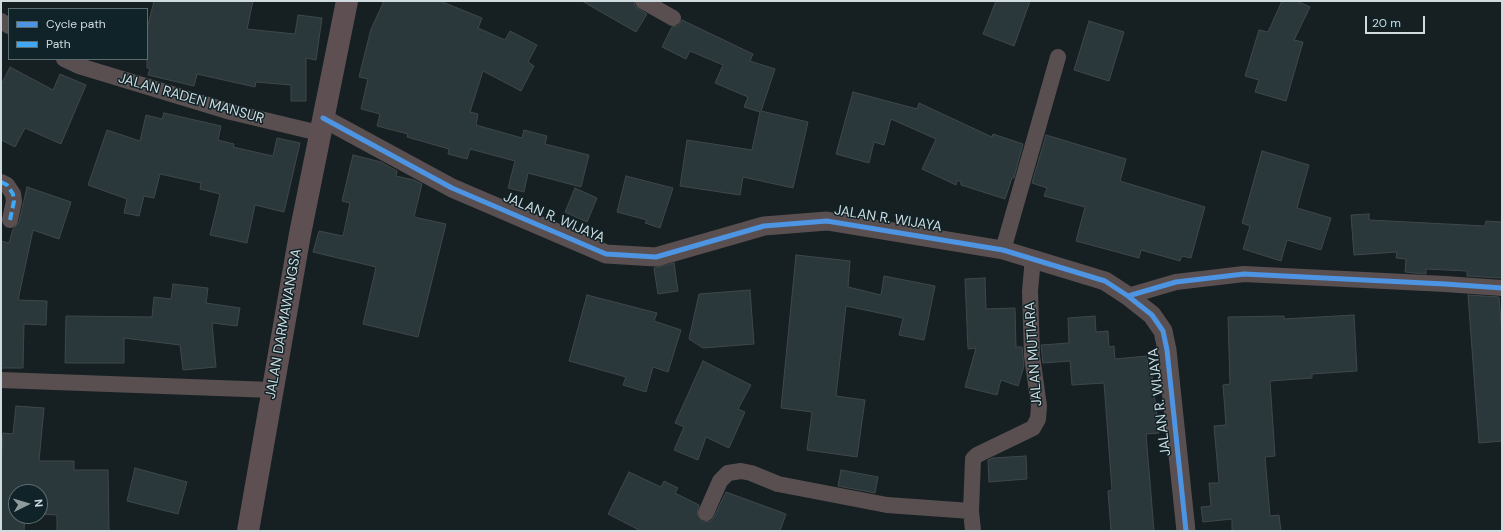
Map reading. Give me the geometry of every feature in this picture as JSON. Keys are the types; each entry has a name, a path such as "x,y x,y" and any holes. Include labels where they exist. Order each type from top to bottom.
{"main road":[{"name":"JALAN DARMAWANGSA","path":"248,531 272,390 321,126 347,1"}],"street":[{"path":"642,1 673,18"},
{"path":"1003,250 1058,57"},
{"name":"JALAN RADEN MANSUR","path":"66,60 79,66 231,112 321,126"},
{"name":"JALAN R. WIJAYA","path":"321,126 452,188 606,254 656,257 764,226 827,221 1003,250 1105,281 1128,296 1152,315 1163,331 1167,350 1186,531"},
{"path":"1,182 7,185 13,194 14,201 10,220"},
{"name":"JALAN MUTIARA","path":"973,531 971,510 973,459 977,455 1033,428 1038,419 1039,406 1032,356 1030,291 1033,258"},
{"path":"1128,296 1176,282 1244,274 1502,288"},
{"path":"1,380 272,390"},
{"path":"706,513 720,481 728,473 741,471 751,473 778,484 887,504 971,510"}],"building":[{"path":"154,1 253,1 247,29 295,34 298,15 322,18 316,60 306,58 306,101 291,101 291,85 256,82 255,87 197,74 194,86 148,75 150,68 147,68 148,25"},
{"path":"384,1 440,1 482,18 478,28 505,40 510,31 537,45 528,62 534,66 521,91 483,71 470,112 478,114 476,125 522,138 524,130 547,136 545,144 589,155 581,187 528,173 524,192 508,188 515,161 470,149 467,159 448,154 449,149 407,137 408,134 377,126 380,114 361,109 368,79 359,77 371,29"},
{"path":"582,1 634,1 635,6 647,14 636,32"},
{"path":"996,1 1030,1 1014,46 983,34"},
{"path":"1282,1 1297,1 1310,7 1294,40 1303,42 1286,101 1255,92 1259,80 1245,76 1259,30 1268,32"},
{"path":"682,20 753,54 750,61 775,69 761,111 808,122 793,188 743,177 740,195 680,186 687,140 752,150 760,112 744,107 748,97 715,83 723,65 690,51 686,59 662,47 672,27 678,26"},
{"path":"1089,21 1124,32 1109,81 1074,70"},
{"path":"10,67 53,90 60,74 86,85 61,144 25,128 15,147 1,140 1,85"},
{"path":"853,92 917,109 919,103 992,137 993,134 1023,144 1014,178 1012,178 1005,199 961,185 961,181 957,181 956,185 922,169 936,139 891,119 884,145 874,142 869,163 836,154"},
{"path":"164,113 221,126 218,140 234,144 233,147 273,156 277,138 300,143 284,212 255,205 247,243 210,235 220,194 200,189 201,183 160,174 154,198 144,196 139,216 124,213 127,199 88,185 107,130 140,141 146,115 162,119"},
{"path":"1046,135 1126,159 1120,181 1205,207 1191,258 1182,256 1180,261 1141,250 1139,258 1076,241 1085,207 1044,196 1047,188 1032,183"},
{"path":"1262,151 1309,165 1297,208 1331,218 1321,250 1287,240 1281,261 1243,249 1250,226 1242,223"},
{"path":"353,155 381,162 397,171 396,176 414,180 422,184 414,217 446,224 418,337 363,324 376,267 313,252 319,231 343,236 350,203 342,201"},
{"path":"626,176 673,188 660,228 645,223 647,220 617,212"},
{"path":"27,187 71,202 59,239 33,230 18,300 47,301 46,325 24,324 23,368 1,368 1,241 9,243 13,229 19,222"},
{"path":"575,188 597,198 587,222 565,212"},
{"path":"1369,214 1369,220 1485,226 1486,221 1502,222 1502,278 1467,276 1467,271 1426,269 1426,274 1405,272 1406,259 1396,258 1397,252 1354,255 1351,215"},
{"path":"796,255 850,261 848,287 881,295 884,276 935,286 924,340 899,335 903,318 846,306 836,396 865,400 857,457 807,450 812,412 781,408"},
{"path":"674,263 678,291 658,294 654,268"},
{"path":"985,278 986,309 1015,308 1016,347 1022,347 1024,366 1018,386 1001,380 997,395 965,387 976,348 968,349 965,279"},
{"path":"173,284 208,288 206,303 240,308 237,326 212,323 216,367 183,370 180,345 124,338 124,363 65,363 66,316 152,317 154,297 171,299"},
{"path":"750,290 754,344 703,348 689,339 699,294"},
{"path":"587,295 657,313 654,321 681,330 668,372 653,367 646,392 623,385 626,377 569,361"},
{"path":"1468,295 1499,297 1502,334 1502,441 1479,443"},
{"path":"1354,315 1357,371 1312,374 1312,378 1270,381 1275,456 1265,457 1270,516 1279,515 1281,531 1232,531 1232,519 1203,522 1201,507 1211,506 1209,483 1219,483 1214,426 1226,425 1223,385 1230,384 1228,317 1284,316 1284,319"},
{"path":"1095,316 1096,332 1108,331 1109,347 1114,346 1115,359 1147,356 1148,369 1151,368 1159,433 1146,434 1154,531 1111,531 1108,491 1112,490 1104,383 1072,385 1070,361 1043,363 1041,345 1069,343 1068,318"},
{"path":"703,361 751,385 738,409 745,412 729,448 706,437 698,460 674,450 684,427 675,423"},
{"path":"16,406 44,408 39,461 74,461 74,470 108,470 109,531 57,531 57,515 48,514 48,484 8,484 8,524 24,524 24,531 1,531 1,462 3,433 13,434"},
{"path":"1026,456 1027,479 989,482 988,460 993,458"},
{"path":"135,468 187,482 178,514 127,501"},
{"path":"841,470 878,477 875,493 838,486"},
{"path":"629,472 661,487 664,481 678,488 675,493 699,505 697,514 703,522 711,521 726,492 786,514 780,531 641,531 608,514"}],"marked path":[{"path":"1,182 7,185 13,194 14,201 10,220"}],"cycle path":[{"path":"323,118 452,188 606,254 656,257 764,226 827,221 1003,250 1105,281 1128,296 1152,315 1163,331 1167,350 1186,531"},
{"path":"1128,296 1176,282 1244,274 1502,288"}]}
